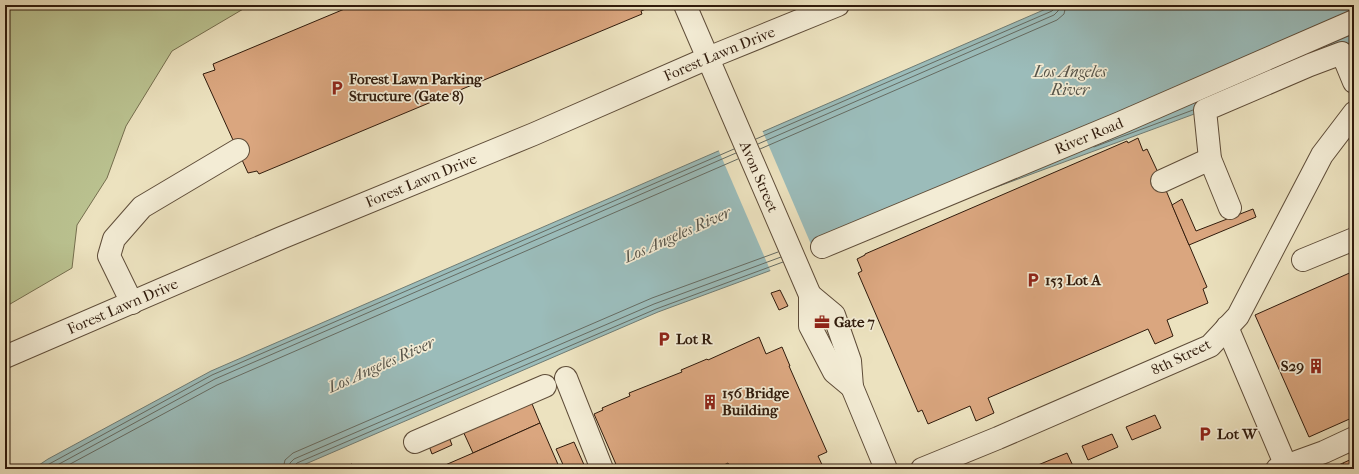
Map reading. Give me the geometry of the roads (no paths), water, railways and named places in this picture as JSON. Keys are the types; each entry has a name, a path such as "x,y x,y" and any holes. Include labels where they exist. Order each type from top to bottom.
{"street":[{"name":"Avon Street","path":"685,5 810,295 810,326 834,372 852,387 886,469"},
{"name":"Forest Lawn Drive","path":"5,357 281,238 534,134 708,58 838,5"},
{"name":"River Road","path":"822,247 1112,126 1354,21"},
{"path":"1230,208 1210,158 1205,110 1310,65 1348,51 1354,82"},
{"name":"8th Street","path":"922,469 998,438 1210,346 1238,316 1322,155 1351,126"},
{"path":"132,303 109,256 114,239 142,207 238,150"},
{"path":"1162,181 1210,158"},
{"path":"1304,260 1354,239"},
{"path":"1227,327 1282,467 1324,452 1354,438"},
{"path":"566,378 602,469"},
{"path":"415,442 546,386"}],"water":[{"name":"Los Angeles River","path":"1055,5 1354,5 1354,55 658,312 294,469 33,469 48,459 211,371"}],"place":[{"name":"Forest Lawn Parking Structure (Gate 8)","path":"337,88"},
{"name":"153 Lot A","path":"1033,280"},
{"name":"Gate 7","path":"822,322"},
{"name":"Lot R","path":"664,339"},
{"name":"S29","path":"1316,366"},
{"name":"156 Bridge Building","path":"710,402"},
{"name":"Lot W","path":"1205,434"}]}
